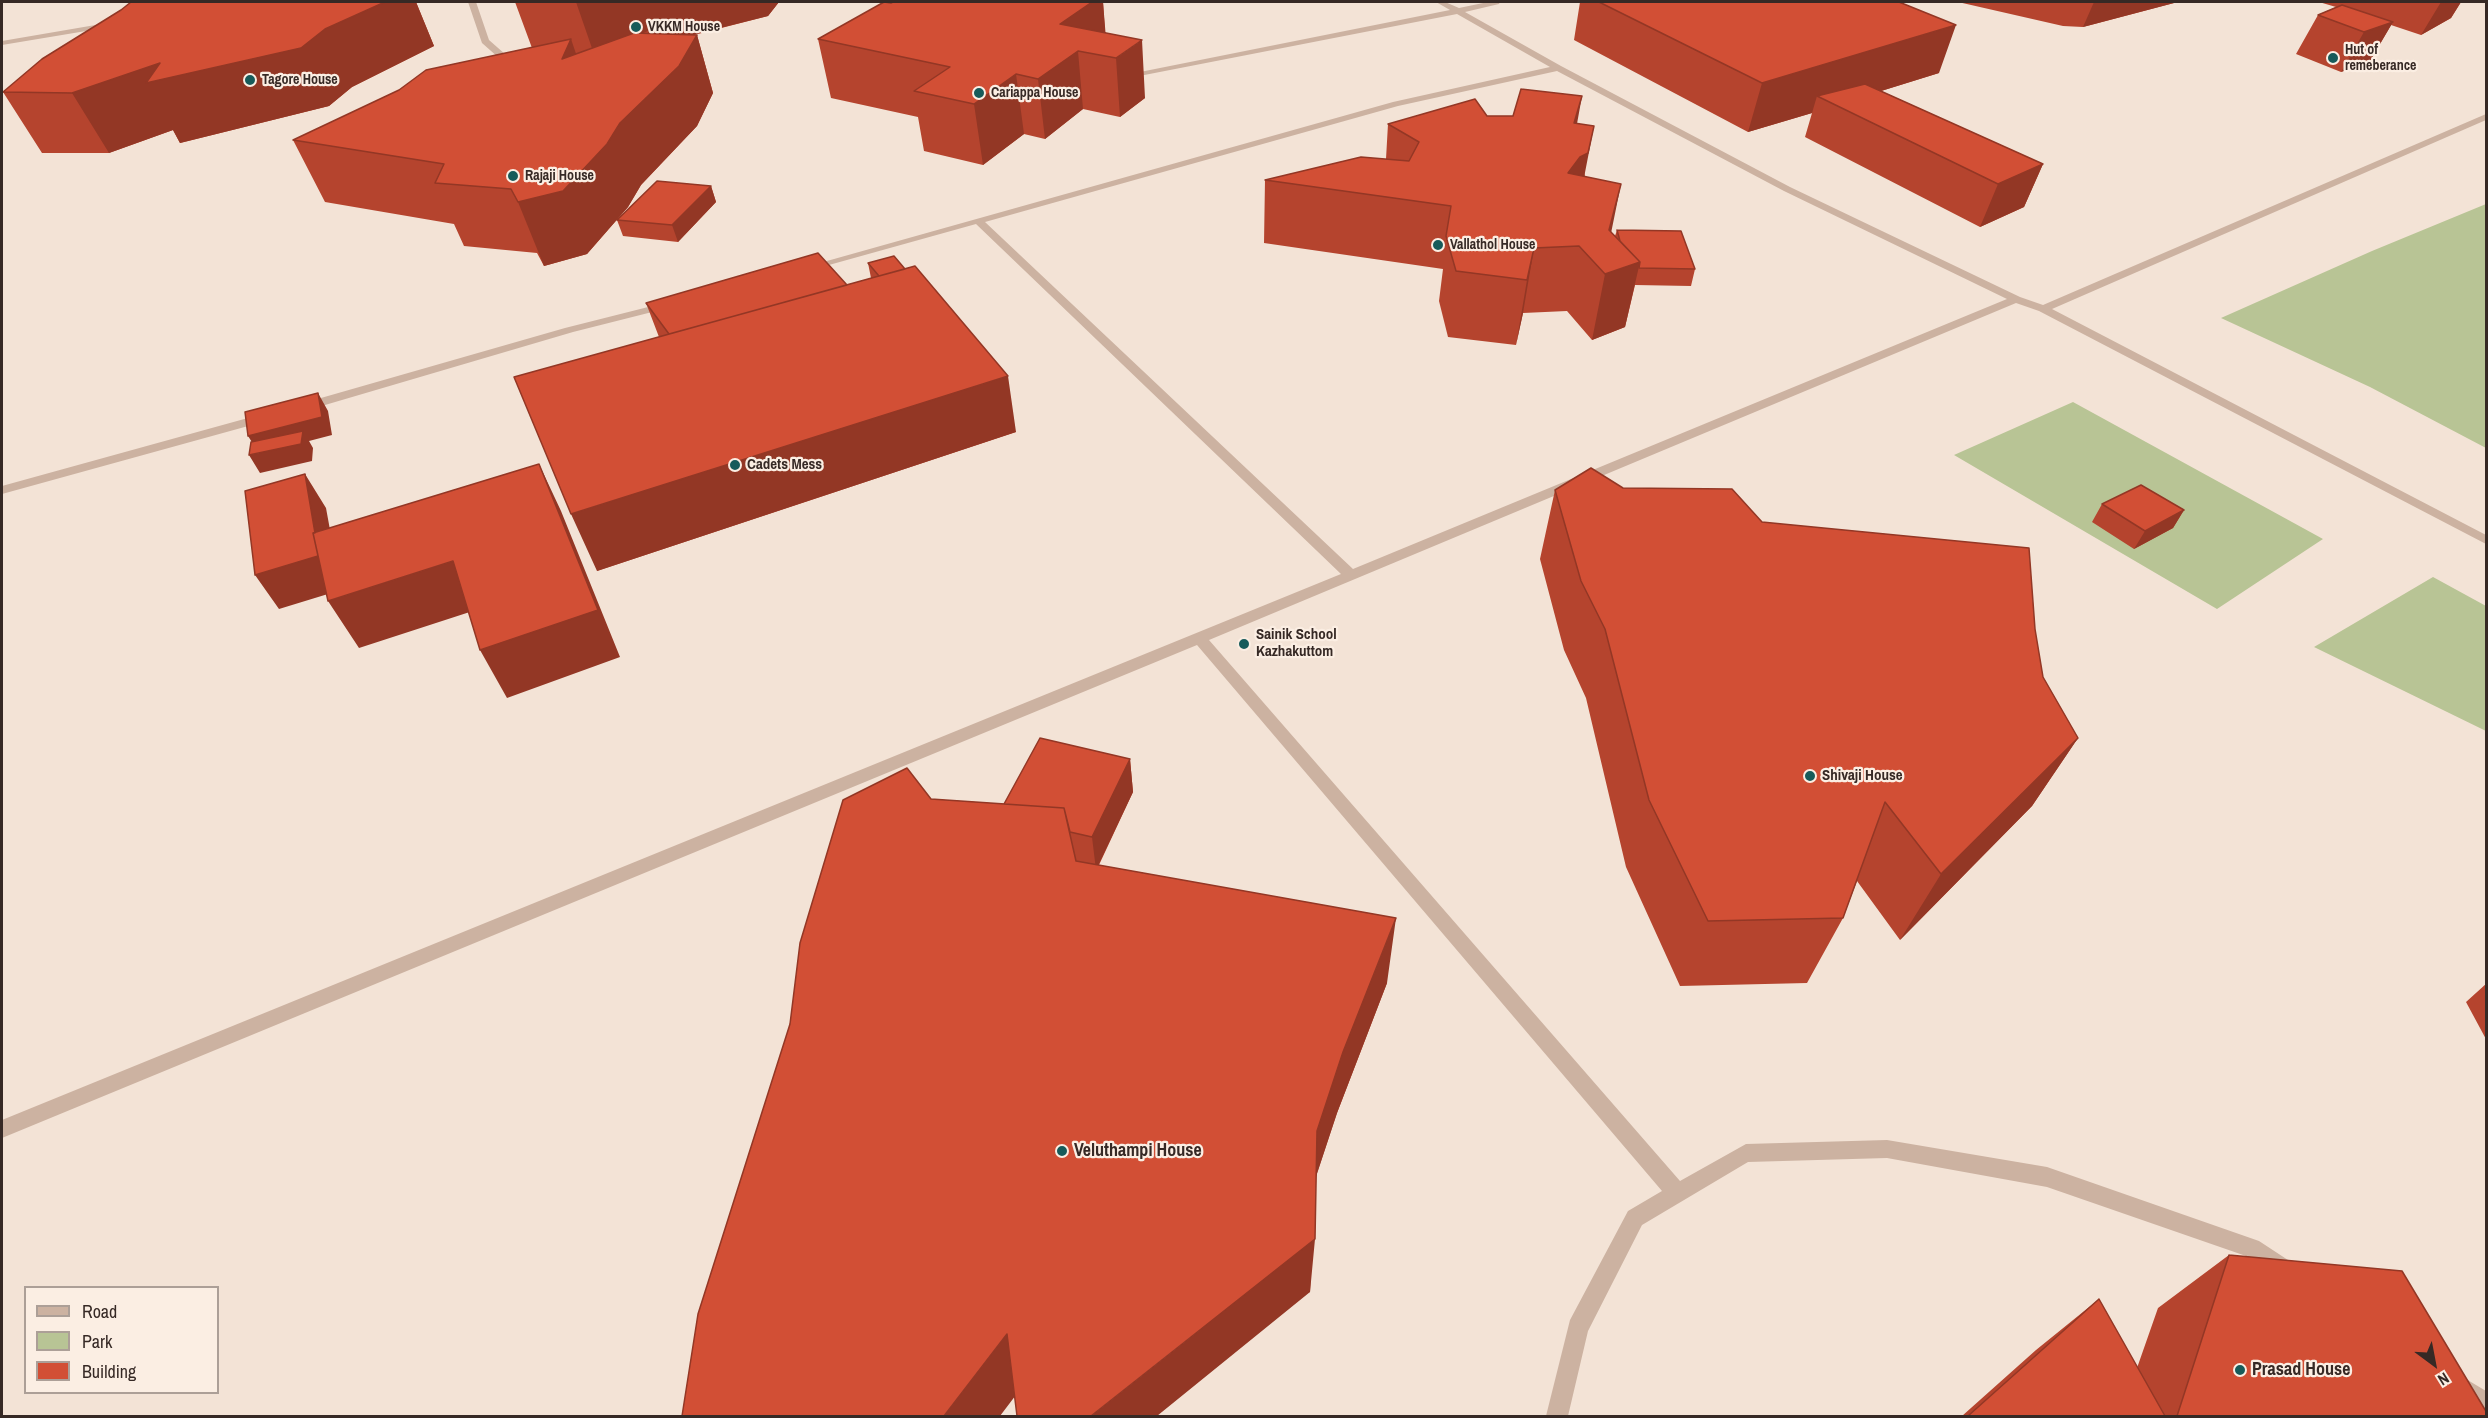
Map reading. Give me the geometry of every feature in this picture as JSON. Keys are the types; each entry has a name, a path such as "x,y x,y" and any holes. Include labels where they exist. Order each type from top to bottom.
{"lane":[{"path":"472,2 485,41 512,64 522,67"},
{"path":"1440,2 1558,68 1787,189 2016,299 2043,309 2487,540"},
{"path":"1129,75 1496,2"},
{"path":"2,43 127,21"},
{"path":"796,271 1396,104 1558,68"},
{"path":"2043,309 2487,117"},
{"path":"978,221 1351,575"},
{"path":"2,1129 1199,638 2016,299"},
{"path":"287,411 569,330 682,301"},
{"path":"2,490 276,414"},
{"path":"1199,638 1677,1193"},
{"path":"1557,1416 1578,1328 1635,1218 1746,1153 1887,1149 2047,1177 2252,1248 2301,1281"},
{"path":"2447,1378 2487,1404"}],"green space":[{"path":"2486,204 2486,448 2370,387 2221,318 2372,251"},
{"path":"2073,402 2323,539 2217,609 1954,455"},
{"path":"2433,577 2486,606 2486,731 2314,647"}],"building":[{"path":"131,2 385,2 325,29 301,48 146,83 160,63 72,93 3,92 42,59"},
{"path":"884,2 1092,2 1060,24 1142,40 1116,58 1078,51 1038,79 1016,74 974,104 914,91 950,67 818,39"},
{"path":"1599,2 1899,2 1956,25 1762,83"},
{"path":"2342,5 2393,22 2364,32 2318,15"},
{"path":"634,33 697,35 679,66 620,123 607,144 563,191 518,202 511,189 435,183 444,164 293,140 399,90 426,70 571,39 562,59"},
{"path":"1865,84 2043,164 1998,184 1817,96"},
{"path":"1521,89 1582,96 1574,123 1594,126 1588,153 1580,157 1568,173 1621,184 1609,230 1640,262 1605,274 1579,246 1534,248 1527,280 1456,271 1446,236 1451,206 1265,180 1361,157 1409,161 1419,142 1388,124 1475,99 1487,116 1513,116"},
{"path":"657,181 711,186 672,225 617,220"},
{"path":"1617,230 1681,231 1695,269 1639,268 1640,262 1620,241"},
{"path":"818,253 847,285 669,334 646,303"},
{"path":"894,256 905,269 879,276 868,263"},
{"path":"915,266 1008,376 571,514 514,377"},
{"path":"318,393 322,417 248,436 245,412"},
{"path":"303,431 301,444 249,455 251,442"},
{"path":"539,464 598,610 480,650 453,561 328,601 313,533"},
{"name":"Shivaji House","path":"1591,468 1623,488 1732,489 1762,522 2029,548 2035,629 2043,677 2078,738 1941,874 1885,802 1843,918 1708,921 1649,800 1605,629 1581,581 1555,490"},
{"path":"305,474 318,556 255,575 245,491"},
{"path":"2141,485 2184,510 2145,531 2102,504"},
{"path":"1040,738 1130,759 1092,837 1070,832 1064,808 1004,804"},
{"name":"Veluthampi House","path":"907,768 931,799 1064,808 1076,861 1396,918 1343,1052 1317,1131 1315,1239 1091,1416 1017,1416 1007,1334 944,1416 682,1416 698,1314 790,1024 800,943 843,800"},
{"path":"2229,1255 2402,1271 2487,1416 2177,1416"},
{"path":"2099,1299 2165,1416 1968,1416"}],"place":[{"name":"VKKM House","path":"636,27"},
{"name":"Hut of remeberance","path":"2333,58"},
{"name":"Tagore House","path":"250,80"},
{"name":"Cariappa House","path":"979,93"},
{"name":"Rajaji House","path":"513,176"},
{"name":"Vallathol House","path":"1438,245"},
{"name":"Cadets Mess","path":"735,465"},
{"name":"Sainik School Kazhakuttom","path":"1244,644"},
{"name":"Shivaji House","path":"1810,776"},
{"name":"Veluthampi House","path":"1062,1151"},
{"name":"Prasad House","path":"2240,1370"}]}
